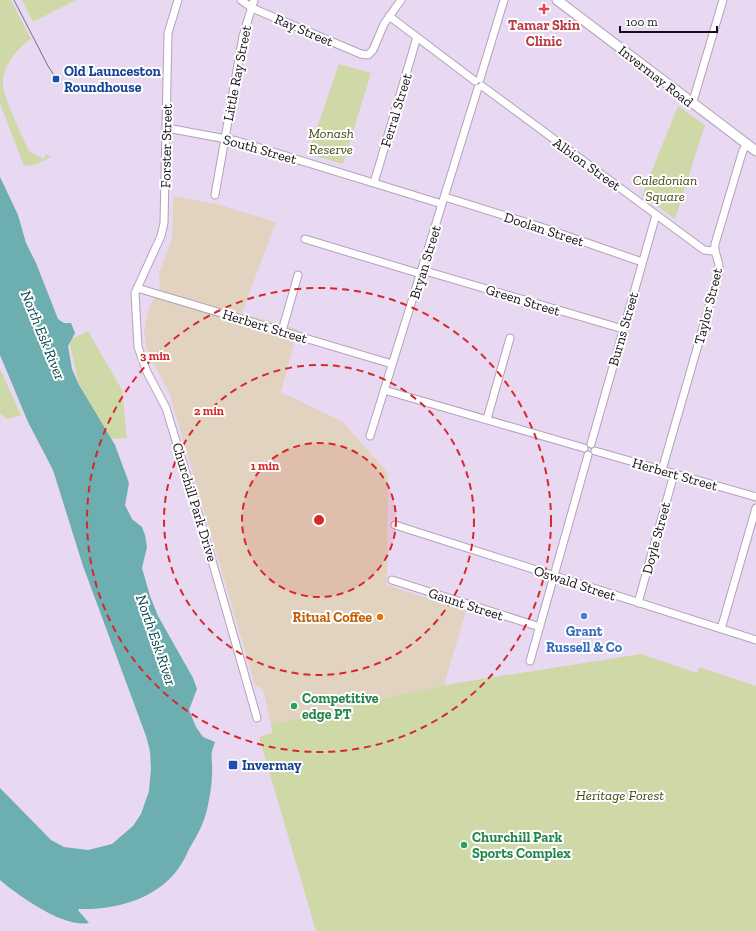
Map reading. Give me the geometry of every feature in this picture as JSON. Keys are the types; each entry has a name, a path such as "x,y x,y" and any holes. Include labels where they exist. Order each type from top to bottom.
{"main road":[{"name":"Invermay Road","path":"558,0 756,151"}],"street":[{"name":"Forster Street","path":"137,288 157,245 164,223 168,33 178,0"},
{"name":"Ray Street","path":"241,0 252,8 361,54 368,55 389,16"},
{"name":"Little Ray Street","path":"215,195 243,36 254,0"},
{"path":"389,16 401,0"},
{"name":"Bryan Street","path":"370,436 422,272 504,0"},
{"path":"691,102 694,98 723,0"},
{"name":"Albion Street","path":"389,16 704,250 714,251"},
{"name":"Ferral Street","path":"374,183 417,37"},
{"name":"South Street","path":"167,128 225,139 374,183 443,201"},
{"name":"Taylor Street","path":"662,470 719,272 720,266 714,251 743,150 747,145"},
{"name":"Doolan Street","path":"443,201 547,229 642,262"},
{"name":"Burns Street","path":"590,448 656,215"},
{"name":"Green Street","path":"305,239 623,329"},
{"path":"282,331 298,275"},
{"name":"Herbert Street","path":"137,288 392,364"},
{"name":"Churchill Park Drive","path":"137,288 134,303 136,338 140,355 168,414 205,536 257,718"},
{"path":"487,420 510,338"},
{"name":"Herbert Street","path":"384,390 590,448 756,497"},
{"path":"530,661 588,455 584,452 590,448"},
{"name":"Doyle Street","path":"638,603 674,474"},
{"path":"721,629 756,508"},
{"name":"Oswald Street","path":"395,525 756,640"},
{"name":"Gaunt Street","path":"392,580 540,627"}],"shaded area":[{"path":"173,196 216,204 276,222 242,313 298,329 281,392 343,422 388,473 387,585 466,611 444,685 271,725 263,689 255,685 169,392 147,352 144,331 149,307 160,288 159,275 172,238"}],"green space":[{"path":"0,0 11,0 31,39 21,47 11,59 5,71 3,85 10,107 29,151 44,159 46,154 51,157 35,165 24,166 0,103"},
{"path":"22,0 76,0 33,22"},
{"name":"Monash Reserve","path":"339,64 371,73 343,164 308,154"},
{"name":"Caledonian Square","path":"678,106 705,125 675,219 642,195"},
{"path":"88,331 122,390 127,438 108,439 79,385 69,340"},
{"path":"0,369 21,415 8,419 0,414"},
{"name":"Heritage Forest","path":"641,654 697,673 699,667 756,686 756,931 316,931 259,737 272,733 271,725 444,685"}],"water":[{"name":"North Esk River","path":"0,177 18,215 26,243 36,263 58,319 64,323 71,323 75,333 68,346 72,369 79,385 115,445 129,483 125,505 132,519 142,527 145,535 147,547 142,568 150,596 158,616 193,678 197,689 189,710 196,727 203,737 215,742 212,755 212,782 205,818 182,863 163,885 137,900 109,907 79,909 78,910 89,923 67,921 54,916 18,894 0,880 0,788 51,840 64,847 88,850 112,844 133,826 141,814 149,791 151,769 150,751 146,736 83,566 53,470 28,422 0,355"}],"tram line":[{"path":"14,0 48,66 59,83"}],"place":[{"name":"Tamar Skin Clinic","path":"544,9"},
{"name":"Old Launceston Roundhouse","path":"56,79"},
{"name":"Grant Russell & Co","path":"584,616"},
{"name":"Ritual Coffee","path":"380,617"},
{"name":"Competitive edge PT","path":"294,706"},
{"name":"Invermay","path":"233,765"},
{"name":"Churchill Park Sports Complex","path":"464,845"}]}
